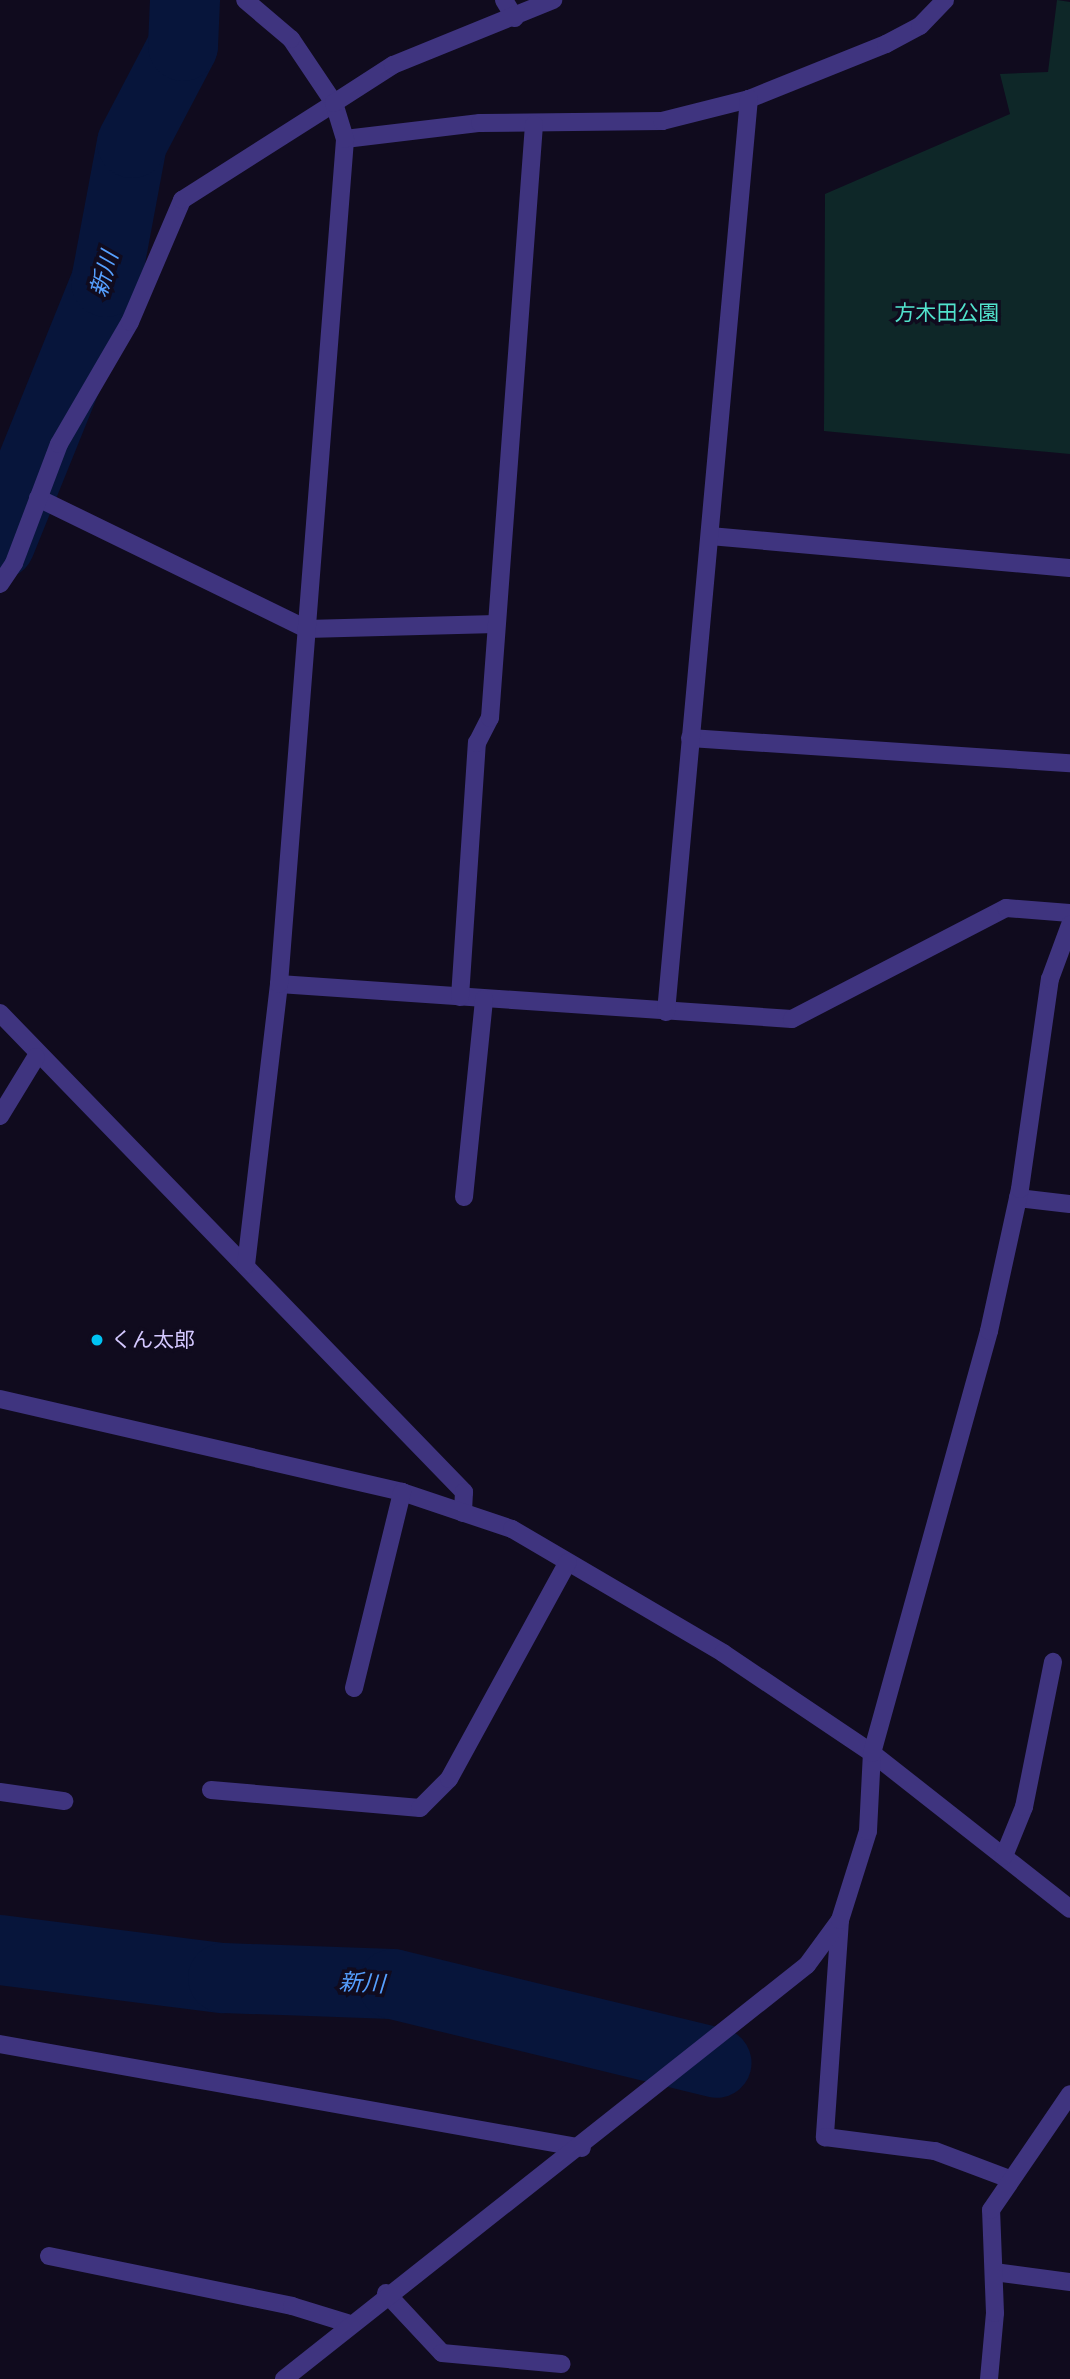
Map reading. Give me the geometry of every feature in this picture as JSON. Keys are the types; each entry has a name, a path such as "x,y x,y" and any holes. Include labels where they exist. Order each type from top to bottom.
{"street":[{"path":"245,0 291,39 334,103 345,139 279,984 246,1265"},
{"path":"504,0 515,18"},
{"path":"0,584 59,444 130,322 182,201 393,65 515,18 553,0"},
{"path":"345,139 480,123 534,125 662,121 749,99 886,44 920,26 945,0"},
{"path":"666,1012 749,99"},
{"path":"460,997 477,743 490,718 534,125"},
{"path":"38,498 306,629 496,624"},
{"path":"710,536 1070,568"},
{"path":"690,738 1070,763"},
{"path":"279,984 792,1019 1006,908 1070,913"},
{"path":"1007,2178 934,2151 825,2137 840,1920 868,1831 872,1753 989,1331 1018,1198 1050,979 1070,926"},
{"path":"464,1197 484,999"},
{"path":"0,1013 36,1057 246,1265 464,1492 463,1513"},
{"path":"0,1116 36,1057"},
{"path":"1018,1198 1070,1204"},
{"path":"0,1399 402,1492 512,1529 723,1653 872,1753 1070,1909"},
{"path":"354,1688 402,1492"},
{"path":"211,1790 420,1808 449,1779 568,1562"},
{"path":"1004,1856 1024,1807 1053,1662"},
{"path":"0,1792 64,1801"},
{"path":"284,2379 347,2323 582,2148 807,1965 840,1920"},
{"path":"0,2044 582,2148"},
{"path":"989,2379 995,2272 989,2225 1007,2178 1070,2094"},
{"path":"48,2256 292,2305 347,2323"},
{"path":"995,2272 1070,2281"},
{"path":"386,2293 442,2353 561,2364"}],"green space":[{"name":"方木田公園","path":"1057,0 1070,2 1070,454 824,431 825,194 1010,114 1000,74 1048,72"}],"waterway":[{"name":"新川","path":"0,544 106,282 132,143 183,46 185,0"},
{"name":"新川","path":"0,1950 223,1978 393,1984 716,2063"}],"place":[{"name":"くん太郎","path":"97,1340"}]}
